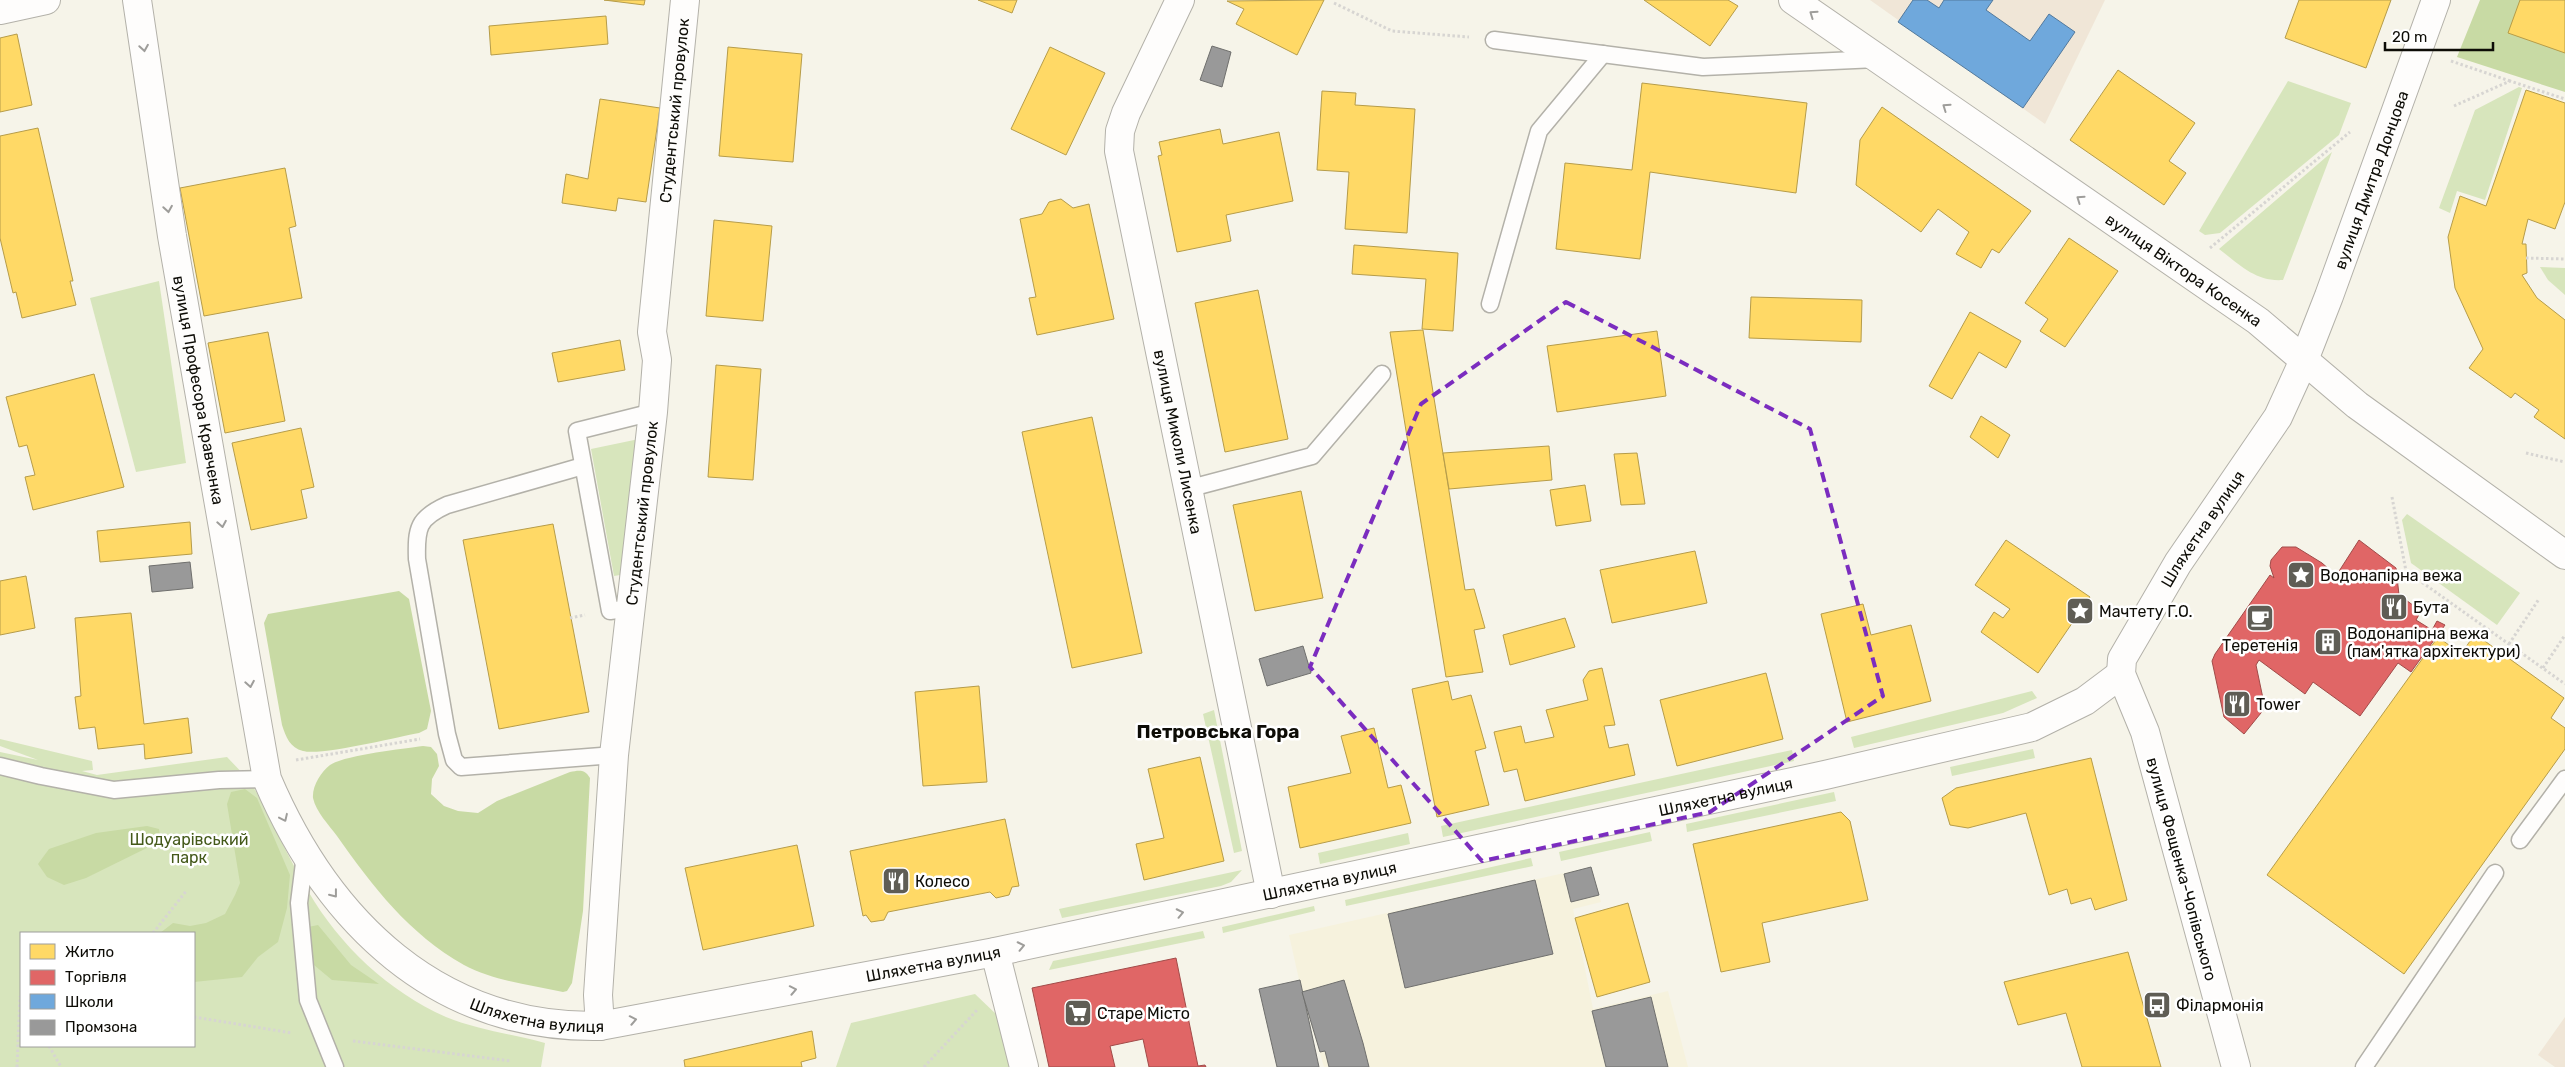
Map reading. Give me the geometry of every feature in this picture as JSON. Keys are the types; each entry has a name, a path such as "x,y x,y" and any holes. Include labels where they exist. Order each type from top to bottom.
{"street":[{"path":"0,10 46,0"},
{"name":"вулиця Професора Кравченка","path":"137,0 174,246 267,779"},
{"name":"Студентський провулок","path":"600,1026 598,995 614,755 657,360 652,332 685,0"},
{"name":"вулиця Миколи Лисенка","path":"1180,0 1126,113 1120,131 1119,151 1271,894"},
{"name":"вулиця Віктора Косенка","path":"1793,0 2258,321 2357,405 2565,554"},
{"name":"вулиця Дмитра Донцова","path":"2304,360 2436,0"},
{"name":"Шляхетна вулиця","path":"267,779 288,827 305,855 334,895 373,939 404,965 450,994 494,1012 535,1023 567,1027 600,1026 995,952 1825,775 2032,726 2085,701 2120,674 2122,659 2134,637 2178,563 2278,417 2304,360"},
{"name":"вулиця Фещенка-Чопівського","path":"2120,674 2145,732 2236,1067"},
{"path":"995,952 1002,986 1024,1067"}],"lane":[{"path":"1494,40 1702,67 1876,58"},
{"path":"1490,304 1539,131 1603,54"},
{"path":"1187,489 1312,456 1382,374"},
{"path":"631,608 610,611 576,431 652,412"},
{"path":"583,466 447,505 430,512 421,522 416,538 417,559 447,734 454,760 461,767 614,755"},
{"path":"0,766 40,776 114,790 219,780 267,779"},
{"path":"2520,840 2565,779"},
{"path":"305,855 299,903 308,1000 335,1067"},
{"path":"2364,1067 2495,873"}],"path":[{"path":"1334,3 1392,30 1494,40"},
{"path":"2451,61 2565,100"},
{"path":"2454,106 2510,80"},
{"path":"2208,250 2350,132"},
{"path":"2526,258 2565,259"},
{"path":"2526,453 2563,461 2565,456"},
{"path":"2392,497 2406,571 2565,684"},
{"path":"2509,644 2539,599"},
{"path":"2543,668 2565,635"},
{"path":"295,760 447,734"},
{"path":"154,932 188,890"},
{"path":"924,1067 1002,986"},
{"path":"17,1067 20,1014"},
{"path":"50,1047 61,1067"}],"highlighted area":[{"path":"1566,302 1810,429 1883,696 1710,812 1482,861 1310,667 1421,404"}],"shaded area":[{"path":"1870,0 2105,0 2045,124"},
{"path":"1591,867 1601,902 1573,909 1593,1009 1668,991 1688,1067 1324,1067 1302,993 1289,935"},
{"path":"2565,1017 2565,1067 2555,1067 2538,1055"}],"green space":[{"path":"2480,0 2520,0 2565,53 2565,92 2457,57"},
{"path":"2288,81 2351,103 2339,135 2220,233 2205,235 2199,231"},
{"path":"2519,87 2522,88 2485,200 2457,191 2450,213 2439,208 2475,110"},
{"path":"2332,152 2283,280 2273,280 2256,275 2219,249"},
{"path":"2540,267 2565,268 2565,295 2548,280"},
{"path":"159,281 186,463 136,472 90,298"},
{"path":"639,439 626,574 614,576 591,449"},
{"path":"2407,514 2520,593 2497,625 2411,563 2402,520"},
{"path":"399,591 409,599 431,711 427,729 419,733 326,751 312,752 299,750 287,738 282,725 264,623 268,614"},
{"path":"2032,691 2037,698 2003,713 1854,748 1851,737"},
{"path":"1214,710 1242,851 1234,853 1203,714"},
{"name":"Шодуарівський парк","path":"0,739 92,761 93,770 82,771 97,775 227,757 248,779 257,793 295,868 321,911 350,948 367,965 404,994 446,1017 483,1029 545,1043 541,1067 0,1067 0,752 38,760 0,746"},
{"path":"423,746 431,747 437,754 439,766 432,779 431,794 444,806 458,811 478,813 497,801 570,772 582,771 590,778 583,911 572,983 567,991 563,992 525,985 487,975 464,965 444,953 393,908 364,873 320,813 313,798 313,793 320,775 330,765 337,761 360,755"},
{"path":"2033,749 2035,758 1952,776 1950,767"},
{"path":"1792,750 1794,761 1443,837 1441,826"},
{"path":"245,789 257,798 290,875 287,908 278,942 258,957 242,977 195,982 195,932 161,932 173,923 190,926 206,923 225,914 235,895 240,883 227,804 231,792"},
{"path":"1834,792 1836,801 1687,832 1686,824"},
{"path":"147,826 159,829 161,841 86,878 64,885 47,877 38,864 49,849 96,833"},
{"path":"1650,832 1652,841 1561,861 1559,852"},
{"path":"1408,833 1410,844 1320,864 1318,853"},
{"path":"1531,858 1533,866 1346,906 1345,900"},
{"path":"1242,870 1231,882 1221,886 1062,918 1059,909"},
{"path":"1314,906 1315,911 1223,933 1222,927"},
{"path":"318,925 351,965 379,984 332,980 314,965 308,927"},
{"path":"1203,931 1205,938 1049,970 1053,961"},
{"path":"975,994 998,1016 1012,1067 836,1067 851,1023"}],"building: Житло":[{"path":"604,0 645,0 644,5"},
{"path":"978,0 1017,0 1012,13"},
{"path":"1324,0 1297,55 1236,24 1244,9 1227,1"},
{"path":"1644,0 1728,0 1738,6 1710,46"},
{"path":"2299,0 2391,0 2366,68 2285,38"},
{"path":"2520,0 2565,0 2565,53 2508,33"},
{"path":"606,16 608,44 491,55 489,26"},
{"path":"17,34 32,105 0,112 0,38"},
{"path":"728,47 802,54 793,162 719,156"},
{"path":"1050,47 1105,73 1066,155 1011,129"},
{"path":"2118,70 2195,123 2169,161 2186,173 2164,205 2070,140"},
{"path":"1642,83 1807,103 1796,193 1650,172 1640,259 1556,249 1565,163 1632,170"},
{"path":"2526,90 2565,103 2565,202 2555,229 2528,219 2522,244 2526,244 2527,273 2522,275 2537,298 2565,320 2565,439 2534,417 2539,410 2515,393 2511,398 2469,368 2483,349 2455,288 2448,237 2460,196 2486,206"},
{"path":"1322,91 1356,93 1355,105 1415,109 1407,233 1345,229 1349,172 1317,170"},
{"path":"600,99 660,108 646,202 618,198 616,211 562,203 566,174 588,179"},
{"path":"1882,107 2031,211 1999,253 1992,249 1981,268 1956,254 1969,232 1938,209 1921,232 1856,185 1860,140"},
{"path":"38,128 73,281 70,281 76,305 22,318 16,292 13,293 0,238 0,136"},
{"path":"1220,129 1223,144 1279,132 1293,201 1226,215 1231,241 1177,252 1158,156 1162,155 1159,142"},
{"path":"285,168 296,226 289,228 302,298 204,316 180,188"},
{"path":"1061,199 1073,208 1089,204 1114,319 1037,335 1029,298 1036,297 1020,219 1042,214 1049,202"},
{"path":"714,220 772,226 763,321 706,316"},
{"path":"2069,238 2118,271 2065,347 2040,331 2048,319 2025,303"},
{"path":"1354,245 1458,253 1453,331 1422,329 1426,279 1352,274"},
{"path":"1258,290 1288,439 1225,452 1195,303"},
{"path":"1751,297 1862,300 1861,342 1749,338"},
{"path":"1970,312 2021,341 2006,368 1979,352 1952,399 1929,386"},
{"path":"1423,330 1465,590 1474,589 1485,628 1474,630 1483,672 1446,677 1390,332"},
{"path":"1657,331 1666,396 1557,412 1547,346"},
{"path":"268,332 285,421 225,433 208,343"},
{"path":"620,340 625,370 558,382 552,353"},
{"path":"716,365 761,369 753,480 708,477"},
{"path":"94,374 124,487 33,510 25,477 35,475 27,445 19,447 6,397"},
{"path":"1981,416 2010,435 1998,458 1970,437"},
{"path":"1092,417 1142,653 1072,668 1022,432"},
{"path":"301,428 314,487 301,490 307,518 251,530 232,443"},
{"path":"1549,446 1552,480 1449,489 1443,453"},
{"path":"1637,453 1645,504 1621,505 1614,454"},
{"path":"1585,485 1591,521 1556,526 1550,490"},
{"path":"1301,491 1323,598 1255,611 1233,505"},
{"path":"190,522 192,554 100,562 97,531"},
{"path":"553,524 589,712 499,729 463,540"},
{"path":"2006,540 2090,597 2038,673 1981,632 1994,612 2003,618 2010,609 1975,585"},
{"path":"1695,551 1707,603 1612,623 1600,570"},
{"path":"26,576 35,628 0,635 0,581"},
{"path":"1863,604 1871,635 1911,625 1931,701 1847,722 1821,614"},
{"path":"131,613 144,724 188,718 192,753 145,759 144,744 98,749 95,727 79,729 75,697 81,696 75,618"},
{"path":"1565,618 1575,647 1510,665 1503,635"},
{"path":"2475,634 2564,698 2551,718 2565,728 2565,749 2404,974 2267,875 2438,637 2461,654"},
{"path":"1602,668 1615,725 1604,726 1609,748 1628,744 1635,775 1525,801 1517,769 1504,772 1494,732 1521,726 1525,743 1554,737 1546,710 1588,700 1583,680 1589,671"},
{"path":"1766,673 1783,739 1677,766 1660,700"},
{"path":"1448,681 1452,700 1471,695 1486,748 1475,751 1489,805 1437,817 1412,689"},
{"path":"979,686 987,782 923,786 915,692"},
{"path":"1374,728 1388,788 1401,785 1411,823 1300,848 1288,787 1351,773 1341,736"},
{"path":"1200,757 1224,861 1144,880 1136,844 1164,838 1148,769"},
{"path":"2091,758 2127,900 2095,910 2091,898 2071,904 2067,889 2049,895 2026,813 1968,828 1950,825 1942,798 1956,788"},
{"path":"1841,812 1850,821 1868,900 1762,923 1770,962 1721,972 1693,844"},
{"path":"1005,819 1019,886 1012,887 1009,895 996,898 990,892 888,912 884,920 871,922 866,915 863,916 850,851"},
{"path":"797,845 814,926 703,950 685,868"},
{"path":"1628,903 1650,982 1597,997 1575,918"},
{"path":"2128,952 2161,1067 2082,1067 2066,1013 2018,1025 2004,982"},
{"path":"812,1031 816,1058 801,1062 802,1067 685,1067 684,1060"}],"building: Торгівля":[{"name":"Водонапірна вежа (пам'ятка архітектури)","path":"2359,540 2396,568 2399,595 2421,611 2416,620 2432,630 2437,621 2445,625 2411,672 2398,663 2360,716 2313,682 2305,694 2259,660 2256,665 2265,708 2244,734 2224,717 2212,661 2215,654 2270,575 2274,578 2270,566 2271,560 2282,547 2296,547 2322,563 2330,570 2334,579"},
{"path":"1176,958 1198,1066 1205,1065 1206,1067 1149,1067 1143,1039 1110,1046 1115,1067 1049,1067 1032,988"}],"building: Школи":[{"path":"1913,0 1927,0 1939,8 1944,0 1993,0 1986,10 2030,41 2049,14 2075,32 2023,108 1898,22"}],"building: Промзона":[{"path":"1212,46 1231,52 1222,87 1200,80"},
{"path":"190,562 193,588 152,592 149,566"},
{"path":"1303,646 1311,673 1267,686 1259,659"},
{"path":"1591,867 1599,895 1571,902 1564,874"},
{"path":"1535,880 1553,954 1405,988 1388,914"},
{"path":"1300,980 1319,1067 1277,1067 1259,989"},
{"path":"1344,980 1369,1067 1329,1067 1325,1051 1320,1052 1302,992"},
{"path":"1651,997 1668,1067 1606,1067 1592,1011"}],"place":[{"name":"Водонапірна вежа","path":"2301,575"},
{"name":"Бута","path":"2394,607"},
{"name":"Мачтету Г.О.","path":"2080,611"},
{"name":"Теретенія","path":"2260,618"},
{"name":"Водонапірна вежа (пам'ятка архітектури)","path":"2328,642"},
{"name":"Tower","path":"2237,704"},
{"name":"Колесо","path":"896,881"},
{"name":"Філармонія","path":"2157,1005"},
{"name":"Старе Місто","path":"1078,1013"}],"district":[{"name":"Петровська Гора","path":"1218,731"}]}
